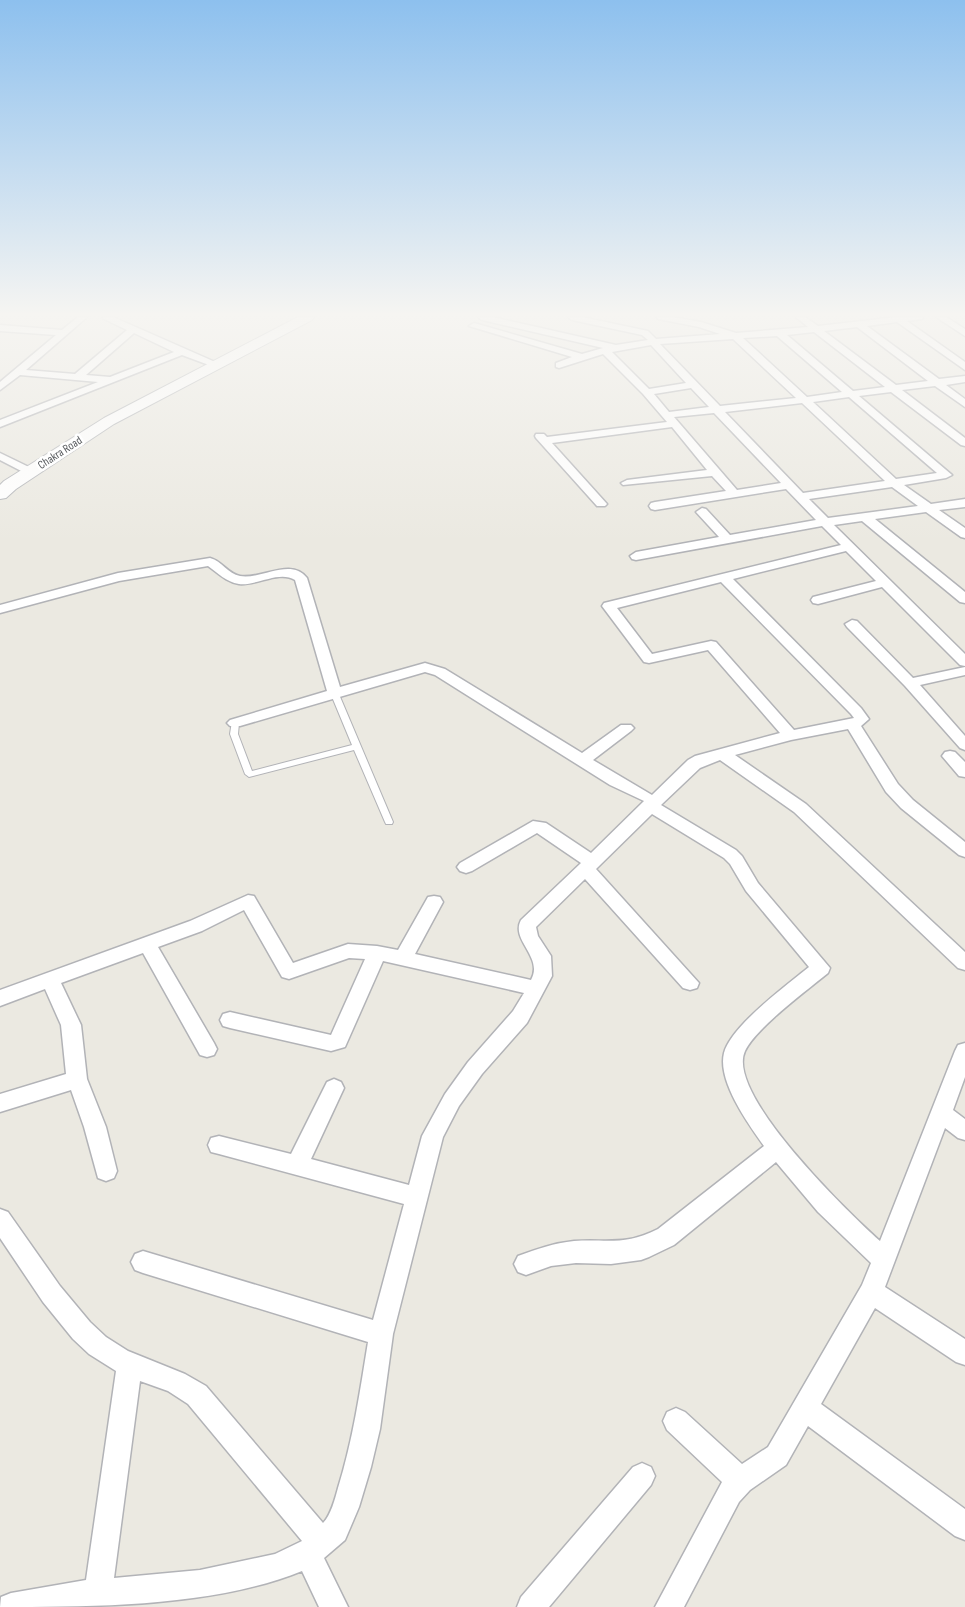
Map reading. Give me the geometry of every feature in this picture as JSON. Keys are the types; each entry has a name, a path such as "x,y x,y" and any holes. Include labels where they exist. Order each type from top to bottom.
{"main road":[{"name":"Chakra Road","path":"3,488 109,421 165,392"}],"street":[{"path":"0,424 81,392"},
{"path":"647,392 735,495"},
{"path":"699,392 884,583 965,662"},
{"path":"797,392 894,483 965,534"},
{"path":"801,496 946,475 849,392"},
{"path":"601,504 542,438 670,420 716,410 866,392"},
{"path":"900,392 965,443"},
{"path":"949,392 965,404"},
{"path":"0,456 30,472"},
{"path":"627,484 716,472"},
{"path":"655,506 790,485"},
{"path":"636,556 826,522 965,503"},
{"path":"702,512 728,540"},
{"path":"865,517 965,599"},
{"path":"790,735 711,645 649,659 609,606 849,546"},
{"path":"0,609 118,577 210,562 232,578 243,580 291,573 301,578 334,692"},
{"path":"11,1607 98,1593 200,1584 276,1568 315,1548 335,1530 346,1507 358,1467 367,1429 382,1334 433,1136 452,1100 474,1068 520,1017 543,976 543,962 529,937 527,925 588,865 647,800 694,764 701,760 790,735 852,723 862,719 723,577"},
{"path":"818,600 884,583"},
{"path":"852,624 910,682 965,745"},
{"path":"234,722 424,667 434,670 582,760 730,854 736,860 752,887 820,968 751,1030 734,1052 732,1067 735,1078 758,1122 818,1197 884,1260"},
{"path":"910,682 965,670"},
{"path":"852,723 885,780 892,788 907,804 965,851"},
{"path":"582,760 626,728"},
{"path":"965,753 950,756 965,772"},
{"path":"723,754 800,808 965,963"},
{"path":"466,867 533,827 540,827 588,865 690,983"},
{"path":"0,998 196,926 248,902 289,972 348,951 377,953 403,958 537,989"},
{"path":"403,958 434,902"},
{"path":"148,944 207,1049"},
{"path":"230,1020 331,1043 338,1041 377,953"},
{"path":"50,980 71,1025 77,1079 95,1127 106,1171"},
{"path":"669,1607 730,1493 741,1481 777,1456 871,1292 940,1112 964,1059"},
{"path":"0,1103 77,1079"},
{"path":"297,1165 334,1088"},
{"path":"940,1112 965,1131"},
{"path":"219,1145 417,1197"},
{"path":"526,1264 551,1255 576,1252 610,1253 641,1248 666,1237 778,1148"},
{"path":"0,1219 76,1326 115,1358 183,1384 197,1395 315,1548 334,1607"},
{"path":"144,1262 382,1334"},
{"path":"871,1292 965,1353"},
{"path":"98,1593 130,1363"},
{"path":"805,1408 965,1526"},
{"path":"676,1421 741,1481"},
{"path":"532,1607 642,1476"}],"lane":[{"path":"334,692 389,822"},
{"path":"234,722 234,734 249,774 357,747"}]}
